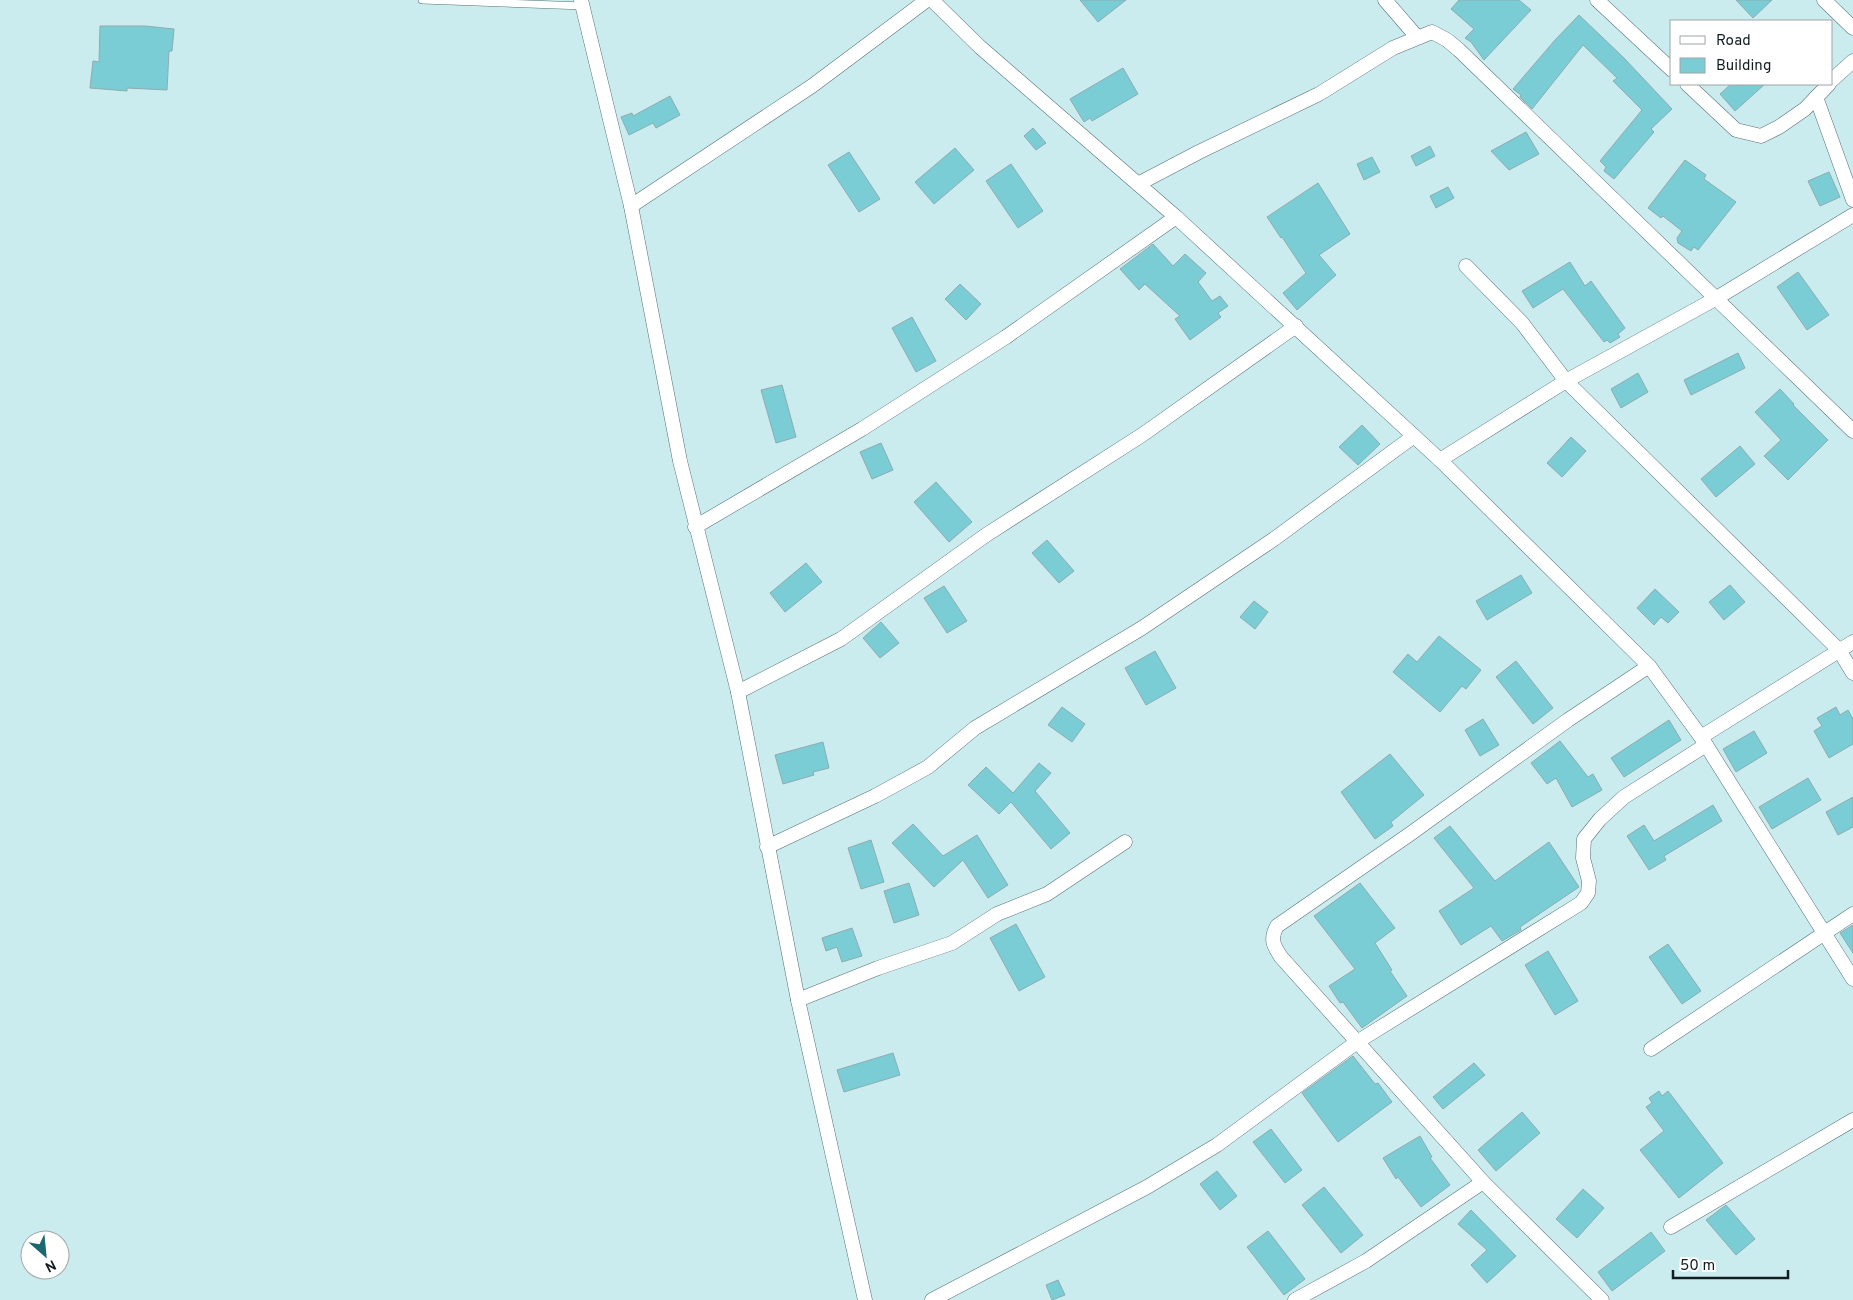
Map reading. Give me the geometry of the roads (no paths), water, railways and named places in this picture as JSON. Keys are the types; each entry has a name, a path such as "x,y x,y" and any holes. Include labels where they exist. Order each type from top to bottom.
{"street":[{"path":"631,206 812,86 927,0"},
{"path":"932,0 980,47 1176,217 1296,326 1440,460 1648,666 1703,741 1853,979"},
{"path":"1385,0 1417,37"},
{"path":"1597,0 1670,68"},
{"path":"1824,0 1853,28"},
{"path":"582,3 631,206 680,461 695,527 738,692 798,1000 865,1300"},
{"path":"1138,184 1318,94 1393,48 1432,32 1460,50 1853,431"},
{"path":"1833,79 1853,61"},
{"path":"1688,85 1736,130 1761,136 1779,127 1805,109 1828,85"},
{"path":"1816,97 1853,200"},
{"path":"1440,460 1566,381 1715,299 1853,215"},
{"path":"695,527 862,429 1006,337 1176,217"},
{"path":"1466,266 1522,323 1566,381 1838,650 1853,673"},
{"path":"738,692 841,638 986,535 1142,435 1296,326"},
{"path":"767,847 875,796 928,767 975,728 1142,628 1274,539 1414,436"},
{"path":"932,1300 1147,1187 1216,1145 1357,1042 1581,903 1588,893 1589,881 1582,858 1584,839 1600,819 1624,797 1703,741 1838,650 1853,642"},
{"path":"1602,1300 1483,1182 1280,957 1272,944 1272,934 1277,926 1410,834 1568,720 1648,666"},
{"path":"798,1000 878,968 952,943 997,914 1047,894 1125,842"},
{"path":"1650,1049 1853,914"},
{"path":"1671,1227 1853,1120"},
{"path":"1295,1300 1366,1261 1483,1182"}],"lane":[{"path":"422,0 582,3"}]}
